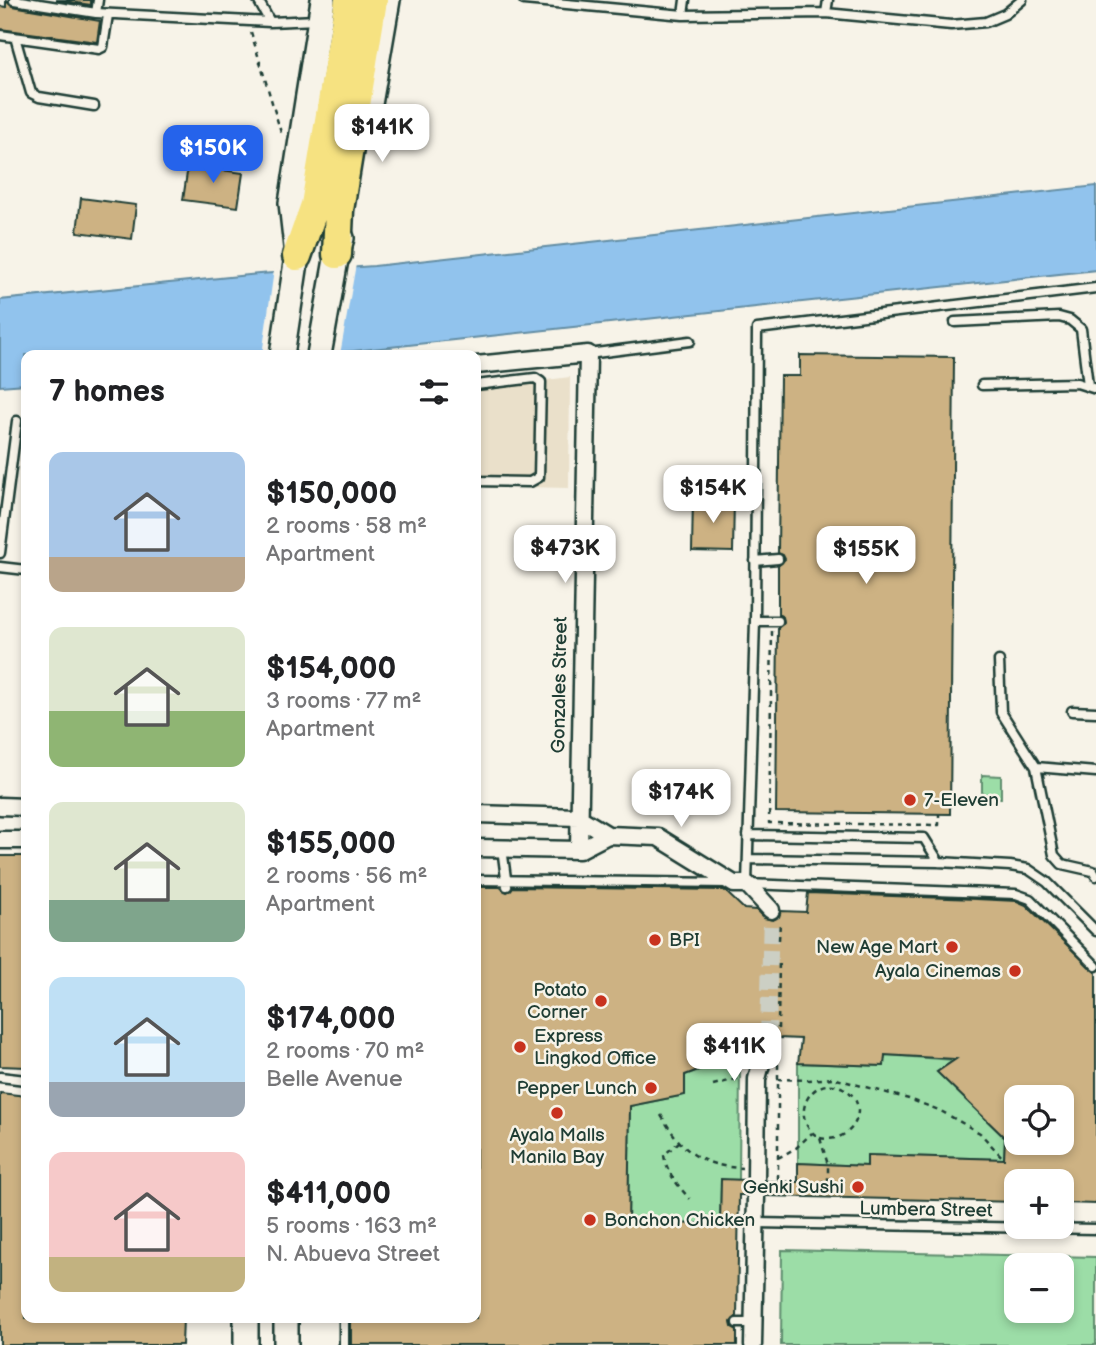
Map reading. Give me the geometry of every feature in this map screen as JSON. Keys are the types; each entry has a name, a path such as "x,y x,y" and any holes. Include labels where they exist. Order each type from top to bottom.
{"highway":[{"path":"336,257 327,207 349,0"},
{"path":"297,260 327,207 373,0"}],"main road":[{"path":"320,350 336,257 351,214 388,0"},
{"path":"283,350 297,260 291,203 322,10"},
{"path":"246,1323 246,1345"},
{"path":"286,1323 286,1345"}],"street":[{"path":"481,365 588,354"},
{"name":"Gonzales Street","path":"579,850 588,354"},
{"path":"0,806 21,807"},
{"path":"481,814 578,817 608,835 658,837 741,884 771,910"},
{"path":"481,848 579,850 608,835"},
{"path":"0,840 21,840"},
{"path":"753,1345 745,1323 755,1223 757,1079 773,1038"}],"lane":[{"path":"14,0 108,15 270,22 306,22 322,10"},
{"path":"96,13 98,0"},
{"path":"258,0 270,22"},
{"path":"524,0 683,15 826,13 950,25 986,22 1005,14 1022,0"},
{"path":"683,15 685,0"},
{"path":"826,13 828,0"},
{"path":"0,35 101,48 108,15"},
{"path":"15,37 31,93 39,97 94,106"},
{"path":"741,884 748,859 755,621 757,329 1096,288"},
{"path":"955,322 1059,317 1070,320 1081,329 1092,387 1077,383 982,385"},
{"path":"588,354 690,341"},
{"path":"481,384 536,378 541,382 539,477 530,482 481,481"},
{"path":"0,553 17,421"},
{"path":"755,561 778,559"},
{"path":"0,567 21,569"},
{"path":"755,621 775,621"},
{"path":"999,661 1001,712 1036,767 1054,855 1062,864 1093,871 1096,876"},
{"path":"1072,711 1096,712"},
{"path":"1036,767 1096,772"},
{"path":"748,835 924,838 939,862"},
{"path":"502,848 507,883"},
{"path":"748,859 939,862 1028,869 1047,882 1096,931"},
{"path":"481,880 507,883 741,884 1016,894 1031,899 1096,966"},
{"path":"0,1077 21,1079"},
{"name":"Lumbera Street","path":"755,1223 1096,1229"},
{"path":"344,1323 344,1345"}],"path":[{"path":"248,21 282,136"},
{"path":"775,621 769,823 939,825 939,813"},
{"path":"773,1038 779,959"},
{"path":"778,1052 778,1181"},
{"path":"713,1085 740,1078"},
{"path":"777,1079 833,1078 939,1110 980,1133 1004,1160"},
{"path":"819,1079 822,1087"},
{"path":"849,1092 853,1085"},
{"path":"836,1086 849,1092 857,1107 856,1123 851,1130 837,1139 820,1138 812,1132 807,1126 803,1111 809,1096 822,1087 836,1086"},
{"path":"661,1115 679,1142 697,1157 756,1181"},
{"path":"778,1158 796,1148 812,1132"},
{"path":"820,1138 828,1165 828,1187 822,1187 823,1180"},
{"path":"679,1142 664,1155 665,1161 674,1181 690,1199"}],"shaded area":[{"path":"570,377 569,488 481,486 481,388"}],"green space":[{"path":"982,775 1001,776 1001,798 982,798"},
{"path":"885,1055 954,1060 937,1072 1004,1137 1004,1159 868,1155 867,1166 798,1163 798,1063 883,1066"},
{"path":"740,1062 739,1180 721,1180 720,1224 628,1223 630,1106 685,1095 685,1075 706,1067"},
{"path":"782,1250 1004,1255 1004,1323 1074,1323 1074,1257 1096,1257 1096,1345 781,1345"}],"water":[{"path":"1096,186 1096,270 363,350 21,350 21,384 0,386 0,300 259,274 374,266"}],"pier":[{"path":"356,264 341,350 263,350 274,270"}],"building":[{"path":"6,0 13,6 100,21 97,42 0,29 0,6 6,7"},
{"path":"56,0 91,0 91,5"},
{"path":"198,161 214,163 214,169 243,173 238,207 183,200 188,166 197,167"},
{"path":"81,198 136,205 132,239 77,232"},
{"path":"800,355 954,357 950,814 776,812 778,628 784,622 783,617 778,614 778,566 785,559 778,553 780,376 800,376"},
{"path":"693,498 734,499 733,552 692,551"},
{"path":"0,856 21,856 21,1067 0,1066"},
{"name":"Ayala Malls Manila Bay","path":"481,887 500,887 507,892 513,887 724,890 744,909 756,910 764,918 773,920 779,917 781,911 806,912 808,893 1017,901 1026,905 1096,973 1096,1204 1074,1203 1074,1169 1004,1169 1004,1202 766,1196 763,1187 766,1181 798,1182 798,1163 867,1166 867,1155 1004,1159 1004,1155 1074,1155 1074,1085 1004,1085 1004,1137 937,1072 956,1059 885,1055 884,1066 798,1063 801,1039 778,1038 775,1030 766,1028 760,1031 757,1037 739,1037 740,1062 706,1067 685,1075 685,1095 630,1106 628,1223 720,1224 721,1179 746,1180 749,1188 746,1195 739,1195 737,1316 731,1322 732,1327 737,1330 737,1345 351,1345 351,1323 481,1323"},
{"path":"0,1093 21,1095 21,1323 183,1323 182,1345 0,1345"}],"tunnel":[{"path":"768,1038 771,910"}],"place":[{"name":"7-Eleven","path":"910,800"},
{"name":"BPI","path":"655,940"},
{"name":"New Age Mart","path":"952,947"},
{"name":"Ayala Cinemas","path":"1015,971"},
{"name":"Potato Corner","path":"601,1001"},
{"name":"Express Lingkod Office","path":"520,1047"},
{"name":"Pepper Lunch","path":"651,1088"},
{"name":"Ayala Malls Manila Bay","path":"557,1113"},
{"name":"Genki Sushi","path":"858,1187"},
{"name":"Bonchon Chicken","path":"590,1220"}]}
